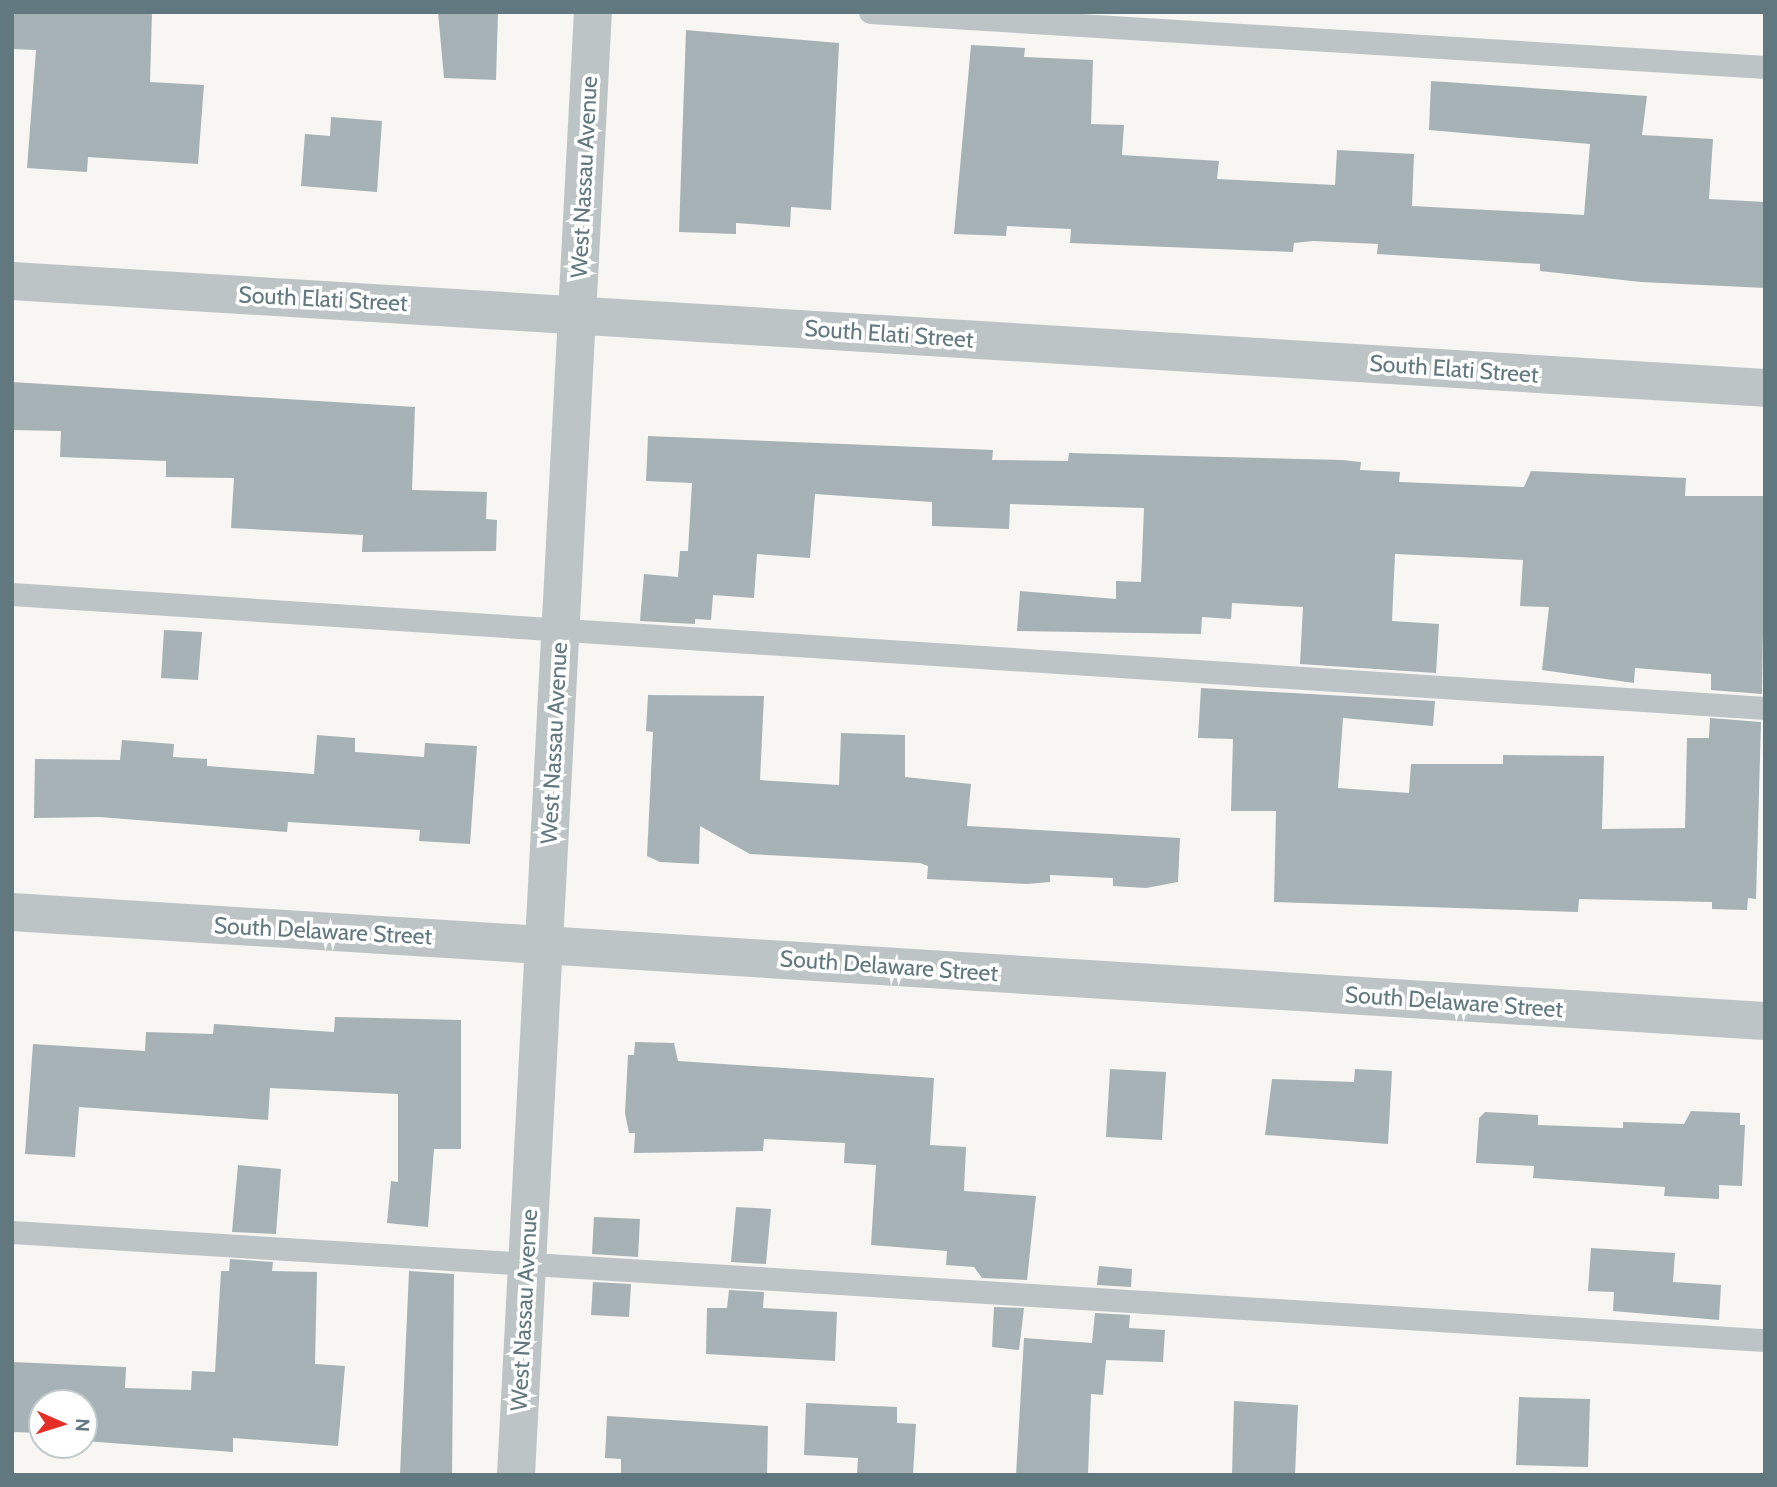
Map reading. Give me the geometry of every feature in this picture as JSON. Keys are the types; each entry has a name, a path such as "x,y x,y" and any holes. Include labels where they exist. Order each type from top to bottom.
{"street":[{"name":"West Nassau Avenue","path":"516,1475 593,12"},
{"name":"South Elati Street","path":"12,281 1765,388"},
{"name":"South Delaware Street","path":"12,912 1765,1021"}],"lane":[{"path":"870,12 1765,67"},
{"path":"12,594 1765,708"},
{"path":"12,1232 1765,1340"}],"building":[{"path":"12,12 152,12 150,82 204,85 198,164 88,157 87,172 27,168 36,50 12,49"},
{"path":"438,12 498,12 496,80 444,78"},
{"path":"686,30 839,43 831,210 791,207 790,227 736,223 736,234 679,232"},
{"path":"971,45 1025,48 1024,57 1093,60 1091,124 1124,125 1122,155 1219,161 1217,179 1335,185 1337,150 1414,154 1412,206 1584,215 1590,144 1429,130 1431,81 1647,96 1642,135 1713,139 1709,199 1765,202 1765,288 1641,282 1540,271 1540,264 1377,254 1378,244 1313,241 1294,243 1293,252 1070,243 1071,229 1007,226 1006,236 954,234"},
{"path":"331,117 382,121 377,192 301,186 305,134 330,136"},
{"path":"12,382 415,407 412,490 487,492 486,519 497,520 496,551 362,552 363,535 231,528 234,478 166,477 166,461 60,457 61,431 12,430"},
{"path":"648,436 993,450 992,460 1068,461 1069,453 1342,460 1361,462 1360,470 1400,472 1399,482 1524,487 1531,471 1686,478 1685,496 1765,496 1762,694 1711,690 1711,674 1635,668 1634,683 1542,670 1549,607 1520,606 1523,560 1395,554 1392,621 1439,624 1436,673 1300,664 1303,607 1232,603 1231,619 1202,617 1201,634 1017,631 1020,591 1116,599 1116,581 1141,582 1144,508 1010,504 1009,529 932,526 932,502 815,494 810,558 757,554 754,598 713,595 711,620 695,619 695,624 640,621 644,574 678,577 680,551 688,551 692,483 646,481"},
{"path":"164,630 202,632 198,680 161,678"},
{"path":"1201,688 1435,701 1433,726 1343,718 1338,788 1409,793 1411,764 1503,764 1503,755 1604,756 1602,829 1685,828 1687,738 1709,738 1710,718 1761,722 1756,899 1748,898 1747,910 1712,909 1712,902 1579,899 1578,912 1274,902 1276,811 1231,811 1233,739 1198,738"},
{"path":"648,695 764,696 760,780 839,785 841,733 905,735 905,777 971,784 967,826 1180,838 1178,882 1146,888 1113,886 1113,878 1050,875 1050,882 1027,884 927,879 928,866 920,863 750,854 700,826 699,864 660,862 647,856 653,732 646,731"},
{"path":"317,735 355,738 355,752 424,757 425,743 477,746 470,844 419,841 420,830 288,822 287,832 100,817 34,818 35,759 120,760 122,740 174,744 173,757 207,759 207,766 314,774"},
{"path":"335,1017 461,1020 461,1149 434,1149 428,1227 387,1223 391,1181 398,1182 398,1094 270,1088 268,1120 79,1107 75,1157 25,1154 33,1044 145,1051 146,1032 213,1034 214,1024 334,1032"},
{"path":"635,1042 674,1043 678,1061 934,1078 930,1145 966,1147 964,1191 1036,1196 1027,1280 982,1278 974,1267 946,1265 947,1251 871,1245 876,1165 844,1163 845,1143 764,1139 763,1151 634,1153 635,1133 629,1133 625,1113 628,1055 634,1055"},
{"path":"1110,1069 1166,1072 1162,1140 1106,1137"},
{"path":"1355,1069 1392,1071 1388,1144 1265,1135 1272,1079 1354,1082"},
{"path":"1691,1111 1740,1113 1740,1125 1745,1125 1742,1186 1719,1185 1719,1199 1664,1196 1665,1187 1533,1178 1534,1166 1476,1163 1479,1118 1485,1112 1538,1115 1538,1125 1623,1128 1623,1122 1684,1124"},
{"path":"238,1165 281,1169 276,1234 232,1232"},
{"path":"736,1207 771,1209 766,1264 731,1262"},
{"path":"594,1217 640,1219 638,1257 592,1254"},
{"path":"1591,1248 1675,1253 1673,1282 1721,1285 1719,1320 1613,1311 1614,1292 1588,1291"},
{"path":"230,1259 273,1262 272,1271 317,1272 315,1364 345,1366 338,1446 233,1438 233,1452 98,1442 98,1389 28,1389 28,1433 12,1432 12,1362 126,1367 125,1388 191,1390 192,1371 215,1372 221,1271 229,1271"},
{"path":"1099,1266 1132,1269 1131,1287 1097,1285"},
{"path":"409,1271 454,1274 452,1475 400,1475"},
{"path":"593,1282 631,1284 629,1317 591,1315"},
{"path":"729,1290 764,1292 763,1308 837,1312 835,1361 706,1354 707,1308 727,1308"},
{"path":"994,1307 1024,1308 1019,1350 992,1347"},
{"path":"1095,1313 1130,1315 1129,1328 1165,1330 1163,1362 1106,1360 1103,1395 1091,1394 1088,1475 1016,1475 1024,1338 1092,1343"},
{"path":"1519,1397 1590,1399 1588,1467 1516,1465"},
{"path":"1234,1401 1298,1405 1295,1475 1232,1475"},
{"path":"806,1403 897,1407 897,1423 916,1424 913,1475 857,1475 858,1458 804,1455"},
{"path":"607,1416 768,1426 767,1475 621,1475 621,1459 605,1458"}]}
